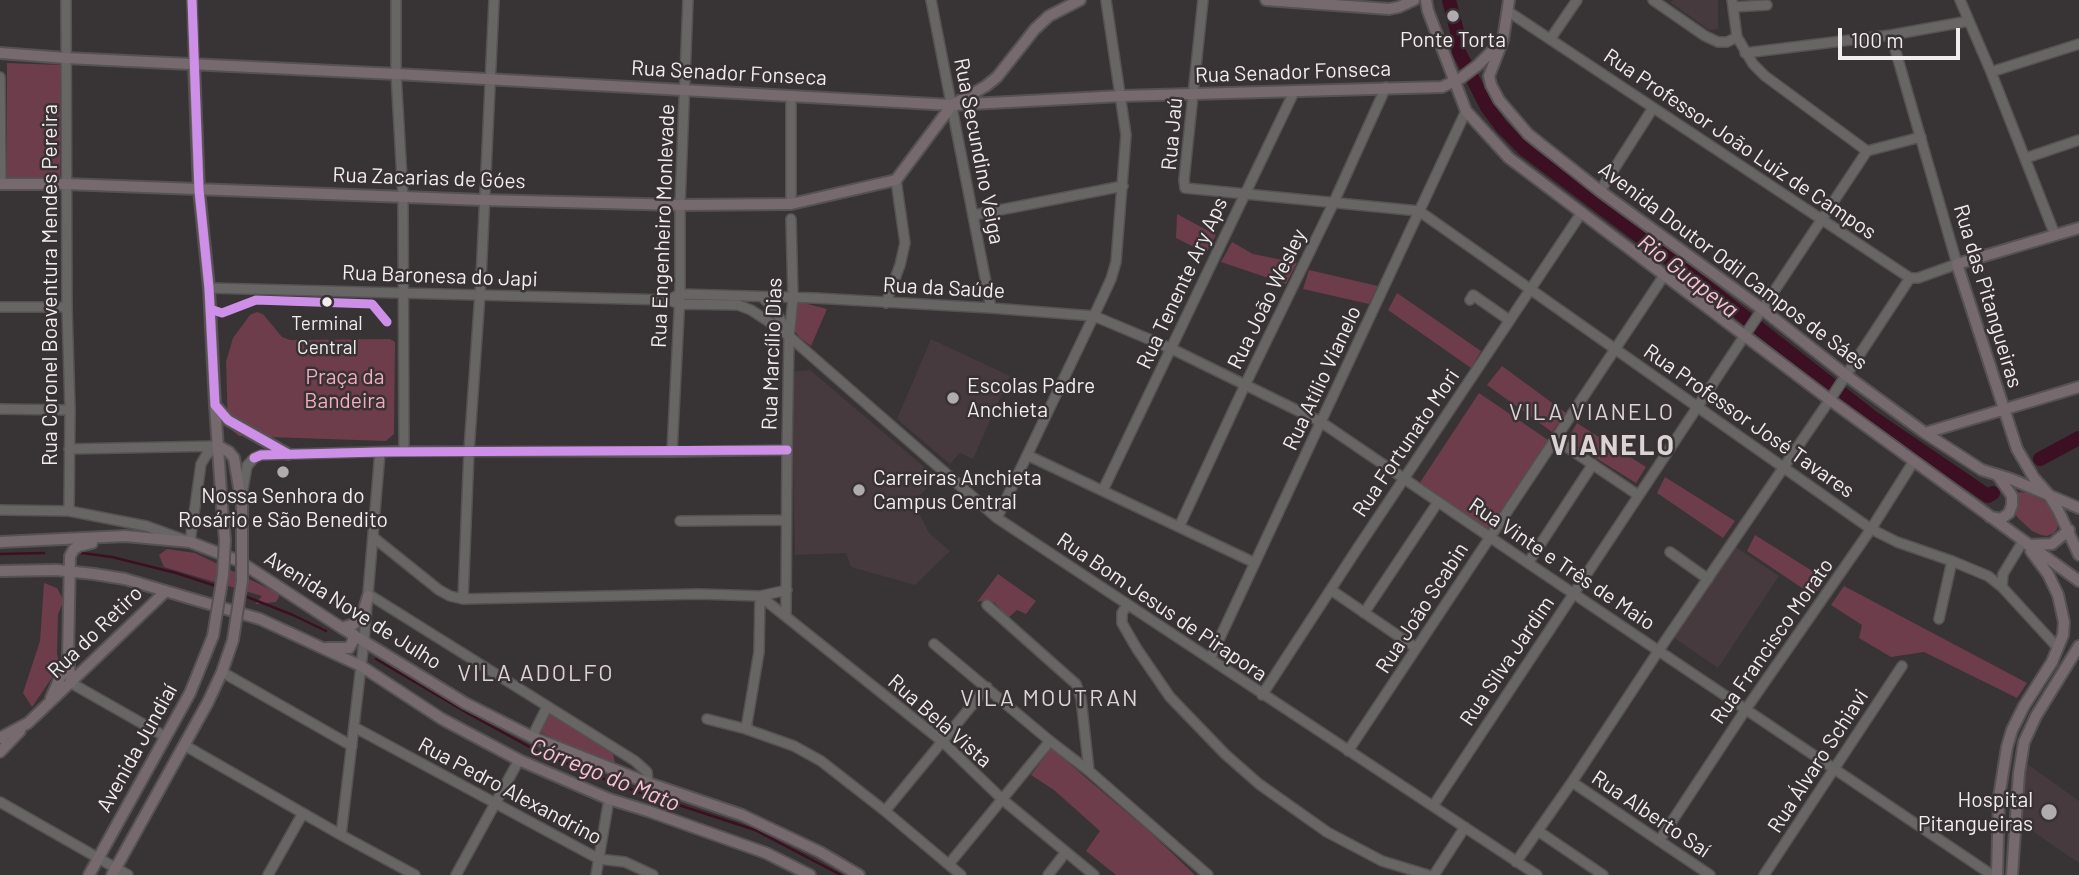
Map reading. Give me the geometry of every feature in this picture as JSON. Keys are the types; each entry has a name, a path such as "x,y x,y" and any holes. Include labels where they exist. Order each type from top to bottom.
{"main road":[{"path":"896,180 952,105 997,77 1035,29 1049,16 1080,0"},
{"path":"1266,0 1388,4 1399,7 1414,0"},
{"path":"1426,0 1428,11 1458,80 1466,111 1510,158 1665,274 1748,332 1914,461 2079,581"},
{"name":"Avenida Doutor Odil Campos de Sáes","path":"1509,6 1503,40 1489,76 1499,100 1528,134 1759,314 1925,433 1982,470 2011,479 2079,508"},
{"path":"1458,80 1503,40"},
{"name":"Rua Senador Fonseca","path":"0,53 952,105 1121,96 1442,87 1458,80"},
{"path":"194,64 199,190 209,288 218,446"},
{"path":"986,86 989,96 997,103"},
{"name":"Rua Zacarias de Góes","path":"0,184 680,205 791,204 896,180"},
{"path":"1957,264 2079,228"},
{"name":"Rua das Pitangueiras","path":"1957,264 2003,409 2022,459 2049,495 2069,530 2079,555"},
{"path":"1925,433 2079,387"},
{"path":"215,405 229,420 288,454"},
{"name":"Avenida Jundiaí","path":"114,872 222,672 233,640 242,581 242,500 234,458 218,446"},
{"name":"Avenida Jundiaí","path":"89,875 190,693 213,636 223,575 225,540 218,446"},
{"path":"1990,517 2001,519 2009,513 2011,505 2012,496 1998,476"},
{"path":"2026,543 2052,544 2069,530"},
{"path":"71,683 70,556 79,546 125,536"},
{"name":"Avenida Nove de Julho","path":"0,542 125,536 190,542 239,561 342,628 466,703 531,737 648,783 742,815 820,852 859,875"},
{"path":"1994,875 1999,797 2007,747 2024,706 2063,635 2064,622 2058,595 2048,574 2026,543"},
{"name":"Avenida Nove de Julho","path":"0,571 69,571 125,579 260,619 361,666 442,719 519,760 609,799 747,846 810,875"},
{"name":"Rua do Retiro","path":"0,738 28,723 166,591"},
{"path":"342,628 354,624 362,616 368,595"},
{"path":"321,647 349,648 353,634"},
{"path":"2012,875 2019,773 2024,742 2036,716 2079,646"},
{"path":"69,656 88,666"},
{"name":"Rua do Retiro","path":"50,701 69,656"},
{"path":"0,752 28,723"}],"street":[{"name":"Rua Coronel Boaventura Mendes Pereira","path":"66,0 69,511"},
{"path":"192,0 194,64"},
{"path":"396,0 396,74 403,196 404,452"},
{"path":"463,599 494,0"},
{"name":"Rua Engenheiro Monlevade","path":"672,452 680,299 680,205 688,0"},
{"name":"Rua Secundino Veiga","path":"931,0 991,308"},
{"path":"997,518 1094,316 1116,262 1126,135 1106,0"},
{"name":"Rua Jaú","path":"1203,0 1185,188 1243,195"},
{"path":"1551,38 1577,0"},
{"path":"1653,0 1718,42 1727,42 1737,37"},
{"path":"1960,0 2055,235"},
{"path":"1767,5 1733,3 1737,37 1745,53 1765,76 1867,151 1921,137"},
{"name":"Rua Professor João Luiz de Campos","path":"1509,6 1653,108 1910,278"},
{"path":"1745,53 1891,35 1969,21"},
{"name":"Rua das Pitangueiras","path":"1891,35 1957,264"},
{"path":"1991,72 2079,44"},
{"path":"0,77 0,184"},
{"name":"Rua João Wesley","path":"1180,527 1386,87"},
{"name":"Rua Tenente Ary Aps","path":"1103,491 1294,92"},
{"path":"791,96 791,204"},
{"path":"1600,191 1653,108"},
{"name":"Rua Atílio Vianelo","path":"1210,659 1466,111"},
{"path":"2026,158 2079,140"},
{"name":"Rua Silva Jardim","path":"1433,806 1867,151"},
{"path":"886,303 905,243 896,180"},
{"path":"974,215 1123,186"},
{"path":"1243,195 1419,211"},
{"name":"Rua Professor José Tavares","path":"1419,211 1871,529 1897,542 1988,576 2002,587 2058,648"},
{"name":"Rua Fortunato Mori","path":"1262,695 1582,212"},
{"name":"Rua Marcílio Dias","path":"786,615 786,335 793,298 791,219"},
{"path":"1516,862 1910,278 1918,278 1957,264"},
{"name":"Rua João Scabin","path":"1348,751 1665,274"},
{"name":"Rua Baronesa do Japi","path":"209,288 680,299 738,305 751,310 786,335"},
{"path":"1470,300 1474,295 1509,320"},
{"path":"763,298 774,308 786,335"},
{"path":"680,299 793,298"},
{"name":"Rua da Saúde","path":"793,298 1094,316"},
{"path":"0,307 67,307"},
{"name":"Rua Vinte e Três de Maio","path":"1094,316 1170,348 1321,422 1994,875"},
{"name":"Rua Bom Jesus de Pirapora","path":"786,335 997,518 1537,875"},
{"path":"0,409 70,410"},
{"path":"1555,439 1638,495"},
{"path":"69,449 218,446"},
{"path":"0,510 69,511 146,526 190,542 201,464 207,454 218,446"},
{"path":"242,500 247,466 261,455 787,450"},
{"path":"341,835 364,640 380,452"},
{"path":"1027,455 1255,563"},
{"name":"Rua Francisco Morato","path":"1659,841 1746,709 1871,529 1914,461"},
{"path":"1528,563 1593,464"},
{"path":"1364,613 1438,502"},
{"path":"680,521 786,520"},
{"path":"373,537 439,590 463,599 699,594 760,596 786,590"},
{"path":"2002,587 2003,574 2026,543"},
{"path":"1670,552 1707,579"},
{"path":"1939,619 1952,561"},
{"path":"1331,590 1416,648"},
{"path":"368,595 635,761 647,772 648,783"},
{"path":"746,729 759,652 760,596"},
{"name":"Rua Bela Vista","path":"760,596 943,743 1003,800 1094,875"},
{"path":"988,605 1076,684 1081,698 1089,771"},
{"path":"1127,606 1122,613 1122,623 1170,696 1259,784 1327,832 1382,861 1428,875"},
{"path":"934,644 1089,771 1208,875"},
{"name":"Rua Álvaro Schiavi","path":"1764,875 1902,666"},
{"path":"222,672 352,746"},
{"path":"71,683 166,737"},
{"path":"886,811 987,687"},
{"path":"531,737 548,707"},
{"path":"707,719 794,746 821,761 886,811 961,875"},
{"name":"Rua Pedro Alexandrino","path":"355,727 599,859 625,862 653,875"},
{"path":"949,864 1051,741"},
{"path":"184,745 415,875"},
{"path":"456,875 519,760"},
{"name":"Rua Alberto Saí","path":"1572,782 1710,875"},
{"path":"596,875 609,799"},
{"path":"0,802 98,858 114,872 128,875"},
{"path":"268,875 303,813"},
{"path":"1434,875 1465,827"},
{"path":"1538,831 1603,875"},
{"path":"1048,875 1066,852"}],"shaded area":[{"path":"1718,0 1718,29 1709,30 1670,2"},
{"name":"Escolas Padre Anchieta","path":"931,339 1010,376 973,459 960,453 950,464 897,419"},
{"name":"Carreiras Anchieta Campus Central","path":"810,370 936,477 914,503 929,533 950,551 915,585 851,567 846,553 795,555 791,372"},
{"path":"1734,546 1779,576 1718,668 1673,637"},
{"name":"Hospital Pitangueiras","path":"2023,761 2079,801 2079,863 2019,822"}],"green space":[{"path":"7,63 61,65 60,177 7,177"},
{"path":"1177,214 1216,235 1206,253 1176,238"},
{"path":"1232,242 1253,254 1297,263 1286,284 1221,262"},
{"path":"1309,270 1378,286 1369,304 1303,289"},
{"path":"1397,293 1481,351 1471,368 1388,310"},
{"path":"796,301 827,309 811,346 795,331 793,313"},
{"name":"Praça da Bandeira","path":"257,312 263,314 282,337 290,340 390,339 395,342 394,434 386,441 239,436 228,427 226,362 233,338 250,315"},
{"path":"1502,366 1566,413 1552,432 1487,385"},
{"path":"1479,393 1548,440 1488,530 1419,484"},
{"path":"1577,423 1646,467 1636,483 1567,440"},
{"path":"1665,477 1735,521 1723,538 1657,493"},
{"path":"2019,492 2046,502 2058,523 2054,533 2041,535 2019,519 2015,514 2014,503"},
{"path":"1755,535 1825,579 1814,596 1747,551"},
{"path":"167,549 195,553 278,593 279,597 276,602 255,604 262,596 164,567 159,555"},
{"path":"998,574 1036,601 1026,614 1017,610 1008,618 995,603 987,600 977,602"},
{"path":"44,583 57,588 64,601 58,614 57,654 60,666 32,707 23,693 40,641"},
{"path":"1844,586 2027,683 2017,698 1924,652 1891,657 1859,638 1862,625 1831,605"},
{"path":"550,713 613,754 615,763 605,763 540,732"},
{"path":"1051,748 1150,832 1195,875 1116,875 1086,851 1100,831 1054,790 1031,775"}],"waterway":[{"name":"Rio Guapeva","path":"1449,0 1458,35 1459,52 1487,107 1525,150 1704,285 1872,417 1988,496 1993,493"},
{"name":"Rio Guapeva","path":"2040,459 2079,438"},
{"name":"Córrego do Mato","path":"0,554 44,553"},
{"name":"Córrego do Mato","path":"82,553 112,557 219,587"},
{"name":"Córrego do Mato","path":"242,595 326,631"},
{"name":"Córrego do Mato","path":"376,659 537,751 621,786 755,830 841,875"}],"transit line":[{"path":"192,0 199,190 209,288 215,405 228,420 288,454"},
{"path":"210,309 222,313 256,300 372,304 387,322"},
{"path":"254,458 261,455 380,452 787,450"}],"place":[{"name":"Ponte Torta","path":"1453,16"},
{"name":"Terminal Central","path":"327,302"},
{"name":"Escolas Padre Anchieta","path":"953,398"},
{"name":"Nossa Senhora do Rosário e São Benedito","path":"283,472"},
{"name":"Carreiras Anchieta Campus Central","path":"859,490"},
{"name":"Hospital Pitangueiras","path":"2049,812"}],"district":[{"name":"VILA VIANELO","path":"1592,412"},
{"name":"VIANELO","path":"1613,446"},
{"name":"VILA ADOLFO","path":"536,673"},
{"name":"VILA MOUTRAN","path":"1050,698"}]}
